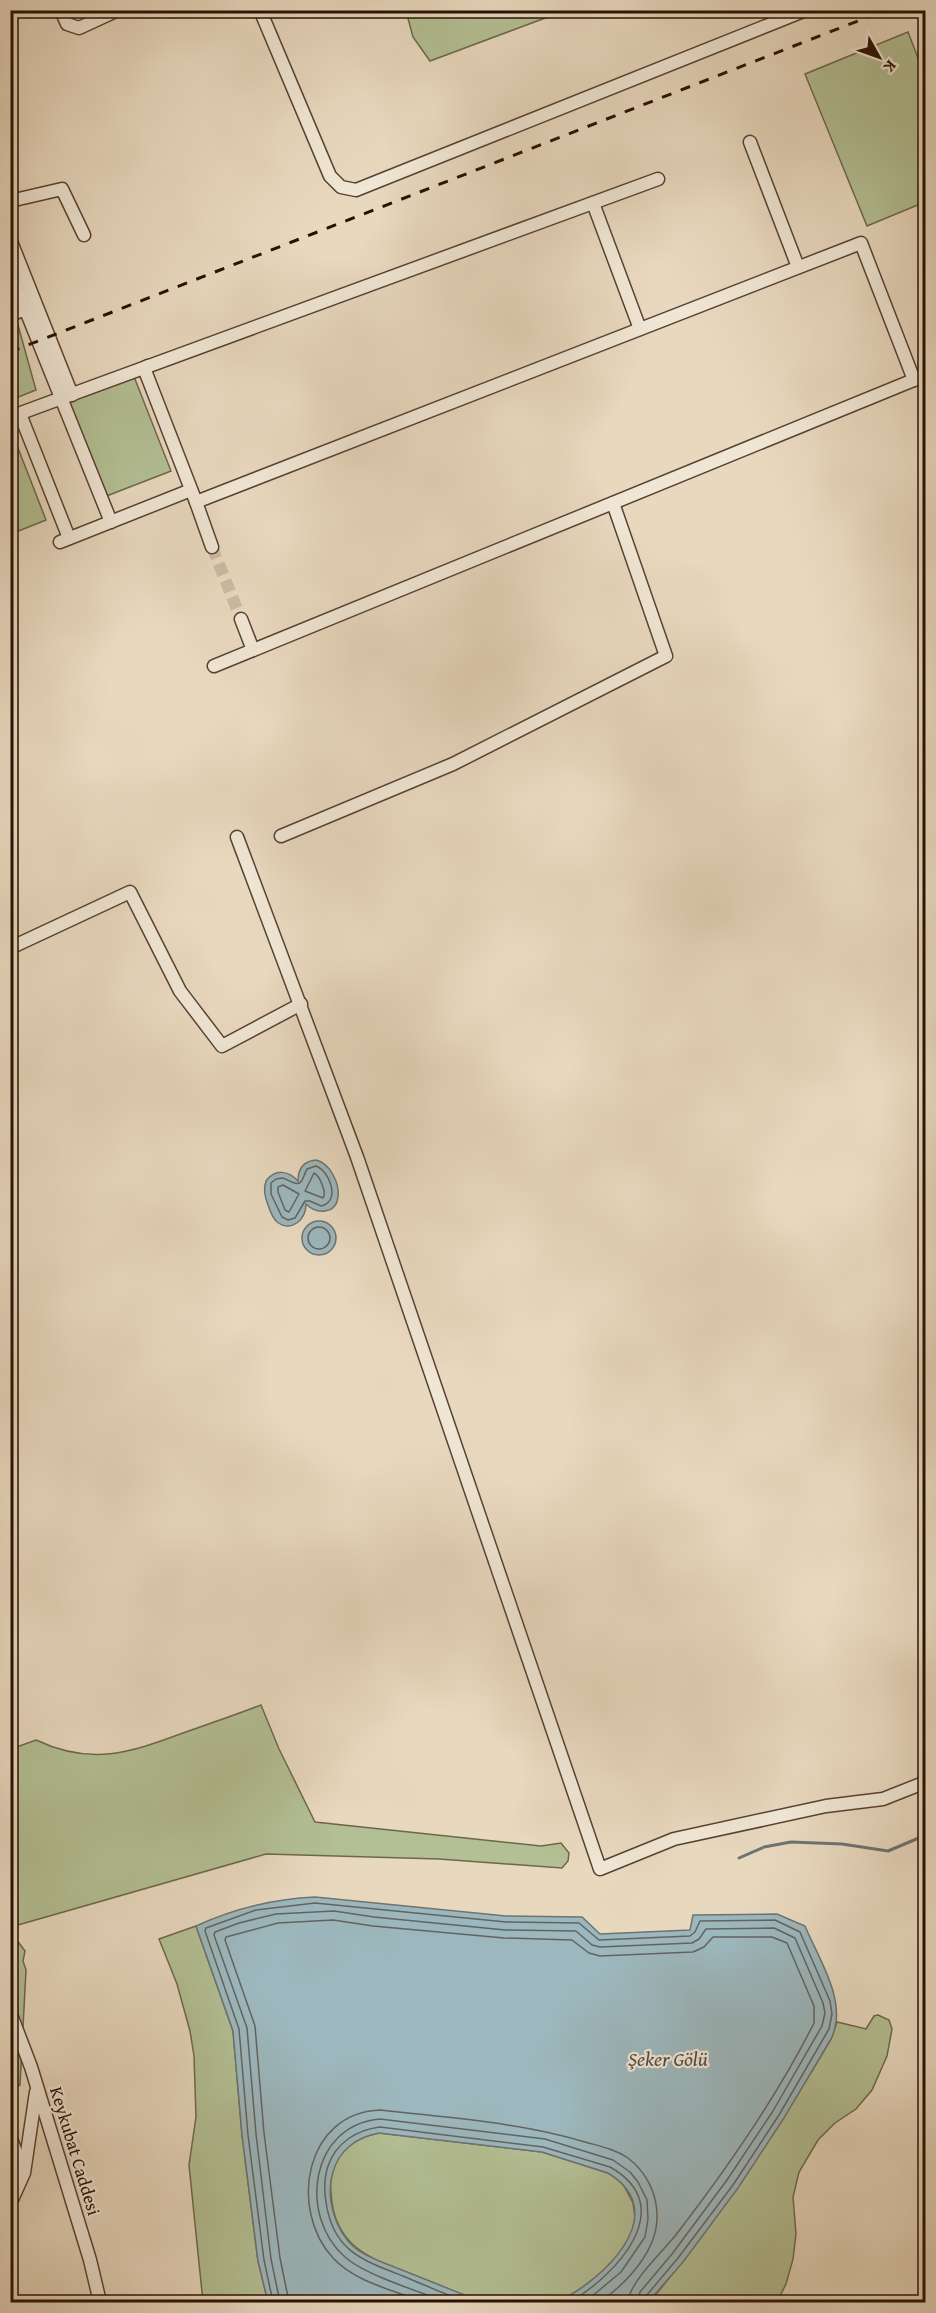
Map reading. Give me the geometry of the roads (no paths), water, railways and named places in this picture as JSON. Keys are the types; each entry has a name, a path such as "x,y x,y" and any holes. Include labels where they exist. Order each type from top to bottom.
{"street":[{"path":"61,10 67,24 79,28 118,10"},
{"path":"260,10 330,176 341,187 356,190 806,10"},
{"path":"750,142 798,267"},
{"path":"191,490 65,540 15,416 657,179"},
{"path":"10,201 62,189 84,235"},
{"path":"593,202 640,329"},
{"path":"10,239 111,522"},
{"path":"196,502 861,243 923,377 214,666"},
{"path":"10,271 67,396"},
{"path":"10,315 26,309"},
{"path":"148,366 144,368 212,547"},
{"path":"281,836 453,764 666,656 613,503"},
{"path":"241,619 253,650"},
{"path":"237,837 357,1157 600,1869 674,1839 826,1806 883,1799 926,1782"},
{"path":"10,948 130,892 180,991 222,1046 301,1004"},
{"name":"Keykubat Caddesi","path":"10,2012 32,2067 90,2260 100,2302"},
{"path":"10,2204 24,2173 37,2088"},
{"path":"10,2136 24,2173"}],"water":[{"path":"316,1160 326,1165 333,1175 338,1192 334,1207 320,1211 306,1204 304,1215 297,1223 288,1226 277,1222 271,1214 266,1199 266,1181 273,1174 282,1172 298,1181 302,1166"},
{"path":"319,1221 331,1226 336,1238 331,1250 319,1255 307,1250 302,1238 307,1226"},
{"name":"Şeker Gölü","path":"315,1897 506,1916 582,1917 600,1934 690,1930 693,1915 777,1914 805,1926 830,1982 837,2011 836,2025 831,2039 784,2118 738,2188 683,2262 648,2302 557,2302 593,2279 610,2263 624,2245 633,2227 634,2208 627,2189 608,2173 542,2152 379,2133 356,2141 344,2151 333,2172 331,2203 342,2232 355,2248 370,2257 482,2302 268,2302 258,2261 242,2135 233,2031 196,1926 225,1914 254,1906"}],"waterway":[{"path":"739,1858 764,1847 791,1842 842,1844 888,1851 926,1835"}],"tunnel":[{"path":"212,547 241,619"}],"railway":[{"path":"10,352 886,10"}]}
